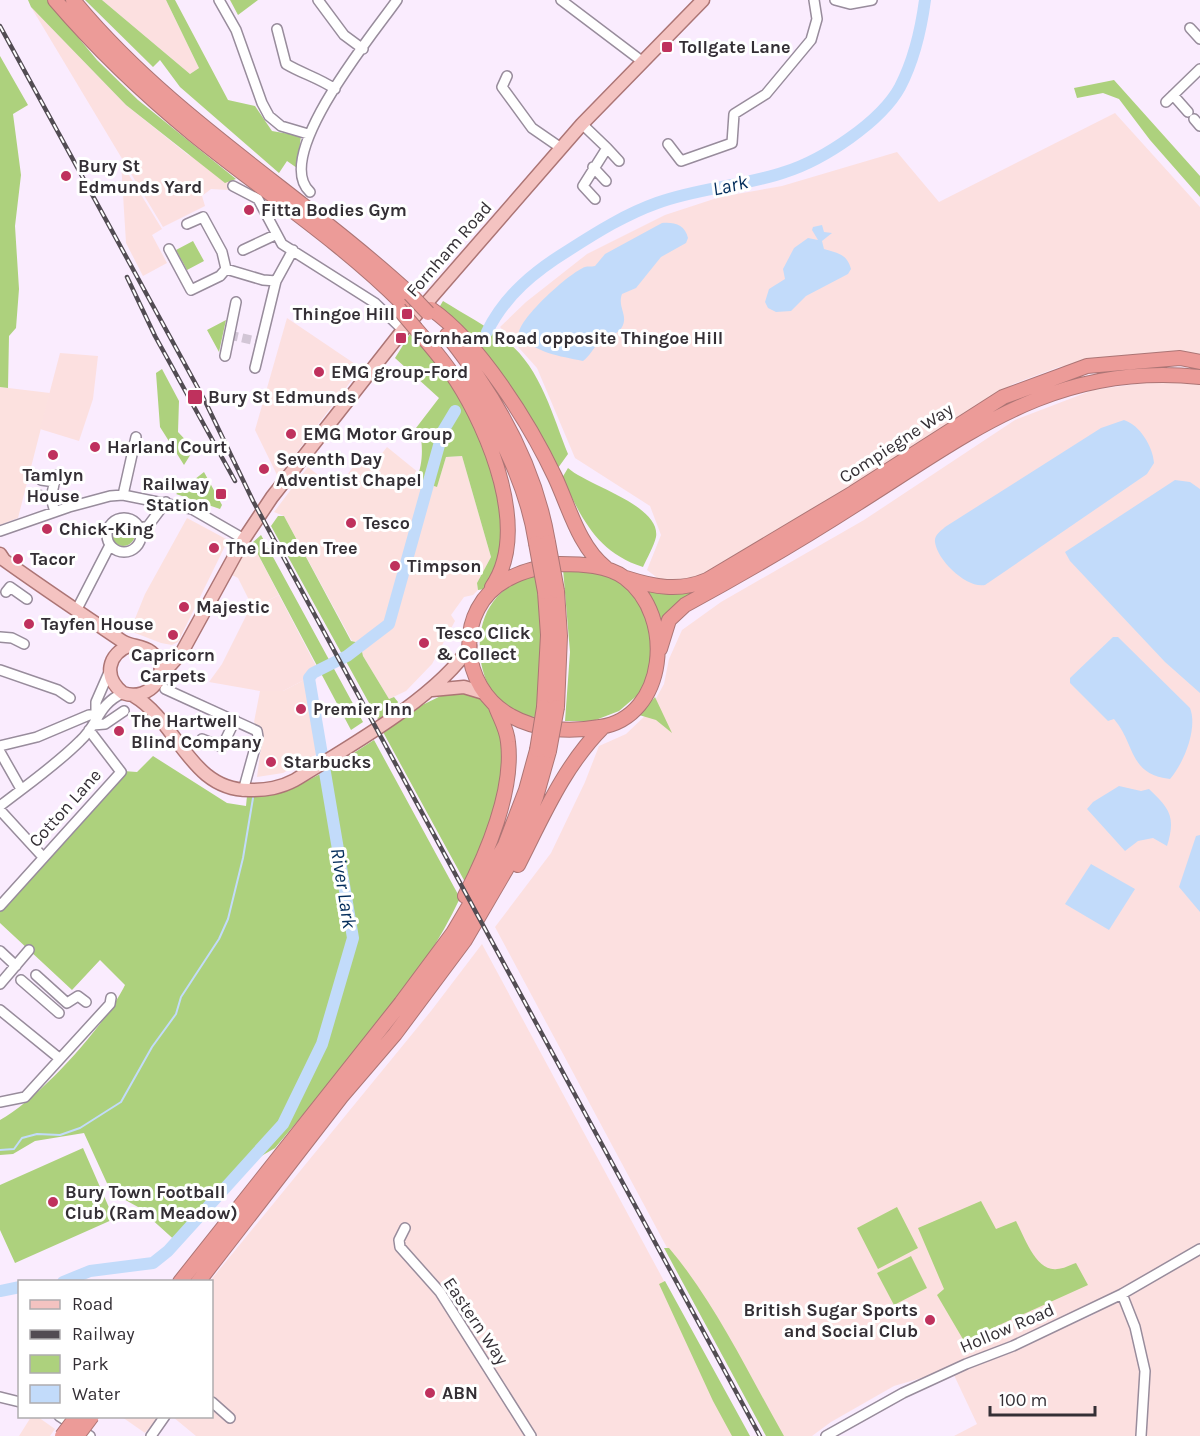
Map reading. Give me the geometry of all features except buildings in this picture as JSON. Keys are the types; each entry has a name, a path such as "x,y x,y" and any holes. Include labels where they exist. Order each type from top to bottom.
{"highway":[{"path":"55,0 83,33 145,93 389,290 407,302 420,321 467,360 504,418 531,478 544,519 542,543 560,636 536,797 512,861 465,940 394,1034 199,1280"},
{"path":"74,0 93,24 152,83 343,234 407,302 455,378 485,435 505,502 508,543 500,572 470,625 472,669 484,693 494,704 509,715 529,724 564,730 603,727"},
{"path":"420,321 459,334 503,388 554,475 586,547 609,570"},
{"name":"Compiegne Way","path":"626,578 666,588 687,587 707,580 853,493 1003,397 1045,379 1087,366 1180,358 1200,363"},
{"name":"Compiegne Way","path":"660,649 669,620 685,605 846,511 1004,412 1039,397 1089,381 1136,375 1200,377"},
{"path":"465,940 488,919 560,783 581,749 603,727 629,713 645,696 653,681 660,649 648,609 626,578 609,570 572,564 545,567 508,579 486,596"},
{"path":"436,955 486,856 503,799 508,741 494,704"},
{"path":"181,1280 401,1003 453,933 505,845 543,751"},
{"path":"62,1436 76,1418"},
{"path":"77,1436 90,1418"}],"main road":[{"name":"Fornham Road","path":"160,684 182,652 244,539 284,481 420,321 561,148 703,0"},
{"path":"1,558 75,611 131,645 141,647 155,655 160,664 160,684 152,709"},
{"path":"99,625 112,645 110,666 113,684 152,709 195,765 210,779 227,788 243,790 281,788 313,769 432,690 470,646"},
{"path":"155,655 170,654 188,641"},
{"path":"110,666 119,651 131,645"},
{"path":"128,695 145,694 160,684"},
{"path":"432,690 464,687 484,693"}],"street":[{"path":"219,0 236,30 262,103 269,116 281,126 308,134"},
{"path":"318,0 344,35 363,49"},
{"path":"310,192 301,181 300,174 308,134 335,89 397,0"},
{"path":"561,0 643,62"},
{"path":"668,144 681,161 732,143 734,114 766,94 811,40 817,19 814,0"},
{"path":"835,0 850,4 872,0"},
{"path":"1190,28 1200,39"},
{"path":"277,29 286,64 300,72 318,77 335,89"},
{"path":"1194,119 1170,98 1200,69"},
{"path":"507,76 502,87 524,120 561,148"},
{"path":"582,124 619,161"},
{"path":"596,199 583,186 607,148"},
{"path":"593,167 606,181"},
{"path":"233,186 258,200 275,235 282,244 375,303 420,321"},
{"path":"169,249 190,290 220,276 225,269 222,252 203,216 187,224"},
{"path":"243,249 275,235"},
{"path":"255,368 276,281 282,265 293,250"},
{"path":"225,269 263,280 276,281"},
{"path":"225,356 236,302"},
{"path":"123,495 136,437"},
{"path":"42,480 55,479 51,498 55,512"},
{"path":"38,495 51,498"},
{"path":"2,533 55,512 110,496 123,495 192,509 244,539"},
{"path":"140,528 148,526 166,502"},
{"path":"75,611 110,545 108,529 118,519 133,520 140,528 139,542 132,550 122,552 110,545"},
{"path":"6,592 10,587 27,599"},
{"path":"0,637 12,638 24,644"},
{"path":"93,723 96,702 110,666"},
{"path":"0,670 58,690 70,698"},
{"path":"160,684 257,731 258,737 243,790"},
{"path":"43,857 0,808 70,751 111,699 128,695"},
{"path":"93,723 105,724 124,711"},
{"path":"0,746 37,736 89,715 93,723"},
{"path":"202,739 222,751 235,720"},
{"name":"Cotton Lane","path":"0,906 121,772 93,723"},
{"path":"0,752 21,789"},
{"path":"0,984 16,974 29,950"},
{"path":"0,951 16,974 59,1013"},
{"path":"36,975 67,1003 78,996 100,1015"},
{"path":"0,1102 25,1096 100,1015 111,998"},
{"path":"0,1010 58,1058"},
{"name":"Eastern Way","path":"405,1228 399,1240 400,1247 444,1299 531,1436"},
{"name":"Hollow Road","path":"826,1436 912,1388 1012,1346 1122,1294 1200,1249"},
{"path":"1122,1294 1135,1327 1145,1371 1141,1436"},
{"path":"0,1397 18,1402"},
{"path":"213,1403 230,1418"},
{"path":"62,1418 90,1436"},
{"path":"151,1436 164,1418"}],"shaded area":[{"path":"102,0 166,0 199,68 190,74"},
{"path":"31,7 126,105 187,154 236,182 229,190 211,189 202,196 205,206 163,227"},
{"path":"1115,113 1200,207 1200,356 1152,353 1059,367 1013,384 770,536 695,578 664,583 647,570 661,535 650,506 575,458 537,368 500,327 526,302 587,254 665,215 720,197 782,186 897,152 939,202"},
{"path":"121,162 162,229 152,235 167,263 143,276 126,243"},
{"path":"287,318 361,368 278,477 255,430"},
{"path":"60,353 98,356 93,399 79,441 40,429"},
{"path":"1166,380 1200,384 1200,1246 1073,1314 928,1376 894,1386 831,1422 812,1436 768,1436 495,927 551,853 585,782 599,746 626,734 648,713 664,684 669,659 682,630 721,602 864,520 1015,420 1093,390"},
{"path":"0,387 50,393 18,518 0,525"},
{"path":"387,447 419,473 416,479 437,487 446,457 462,456 491,557 477,583 478,590 473,595 464,597 451,615 455,621 432,664 406,691 389,699 363,656 360,643 352,641 284,516 274,512 308,467 336,489 354,466 360,468 363,464 370,469"},
{"path":"187,518 228,540 178,642 172,645 130,631 145,594"},
{"path":"250,539 279,595 253,608 238,578 232,575"},
{"path":"279,595 316,666 310,670 306,679 283,691 260,691 209,682 222,664 251,606 253,608"},
{"path":"306,679 319,753 283,773 257,777 262,739 254,722 260,691 283,691"},
{"path":"482,944 664,1281 739,1436 196,1436 174,1418 213,1418 213,1280 211,1280 431,1011"},
{"path":"1200,1255 1200,1436 954,1436 977,1424 953,1373 1089,1317"},
{"path":"30,1418 39,1418 55,1429 50,1436 19,1436"},
{"path":"123,1418 158,1418 145,1433"}],"green space":[{"path":"28,0 47,0 97,60 138,100 236,179 225,183 126,105 31,7"},
{"path":"85,0 102,0 190,74 199,68 166,0 175,0 228,100 255,106 272,131 301,136 297,168 287,161 279,173 180,87 160,60 153,67"},
{"path":"230,0 258,0 238,15"},
{"path":"0,56 28,105 13,114 21,175 15,226 19,289 16,328 9,336 8,388 0,387"},
{"path":"1114,80 1200,176 1200,197 1150,140 1119,99 1103,93 1077,98 1074,88"},
{"path":"193,241 204,261 187,270 176,250"},
{"path":"443,301 506,341 528,364 544,393 568,454 558,468 474,343 440,306"},
{"path":"226,320 219,352 207,330"},
{"path":"410,334 429,353 470,412 498,486 505,549 485,589 478,590 477,583 491,557 462,456 446,457 437,487 416,480 422,450 420,431 416,428 439,398 395,358"},
{"path":"162,369 179,401 178,432 194,449 184,465 160,427 156,373"},
{"path":"568,468 621,497 647,515 654,526 656,537 643,567 613,552 592,532 576,507 562,478"},
{"path":"204,472 222,505 220,509 176,494"},
{"path":"278,516 284,516 351,641 360,643 363,656 389,699 394,697 398,702 392,713 379,721 271,526"},
{"path":"123,522 132,525 135,534 132,543 123,546 114,543 111,534 114,525"},
{"path":"261,535 363,722 351,730 252,543"},
{"path":"581,567 622,581 650,615 652,668 640,693 619,711 593,721 565,721 570,652 563,569"},
{"path":"535,574 545,648 536,717 517,714 503,704 491,690 480,655 480,636 493,602 507,588"},
{"path":"713,585 664,626 656,607 642,588"},
{"path":"453,690 480,697 492,712 504,745 498,802 480,857 465,882 383,732 410,711"},
{"path":"655,697 672,733 656,720 639,715"},
{"path":"374,740 460,898 422,965 399,997 275,1148 258,1158 179,1244 138,1207 111,1192 84,1133 35,1141 13,1154 0,1155 0,1120 34,1095 70,1060 103,1020 125,985 100,960 72,990 0,923 0,910 123,771 137,772 153,756 227,803 246,806 247,796 264,795 298,785 330,769"},
{"name":"Bury Town Football Club (Ram Meadow)","path":"83,1148 114,1219 15,1263 0,1230 0,1185"},
{"path":"981,1201 996,1229 1016,1221 1027,1244 1043,1265 1057,1269 1076,1263 1088,1285 964,1341 937,1295 944,1289 918,1228"},
{"path":"897,1207 918,1248 878,1269 857,1228"},
{"path":"664,1248 669,1248 686,1269 716,1315 784,1436 766,1436"},
{"path":"911,1256 927,1288 894,1305 877,1273"},
{"path":"665,1281 750,1436 732,1436 713,1401 659,1284"}],"water":[{"path":"662,223 682,227 688,238 686,243 661,257 636,288 622,294 623,326 618,332 599,343 583,361 540,350 519,335 520,328 526,319 568,278 585,267 595,266 605,254"},
{"path":"822,225 824,232 832,233 822,241 824,249 840,254 847,260 851,269 848,274 806,296 791,311 776,312 768,308 765,302 769,289 785,279 783,269 794,248 808,238 818,240 812,230 813,227"},
{"path":"1124,420 1145,437 1151,450 1154,463 1147,474 985,585 978,585 962,578 947,565 935,542 937,535 945,527 1101,428"},
{"path":"1175,480 1190,482 1200,489 1200,693 1165,662 1070,561 1065,552"},
{"path":"1113,637 1118,637 1190,708 1191,735 1185,755 1170,779 1156,776 1140,765 1114,719 1108,721 1070,683 1070,678"},
{"path":"1119,786 1141,791 1149,789 1162,802 1171,820 1167,846 1153,838 1138,841 1125,851 1087,809 1093,802"},
{"path":"1200,835 1200,912 1179,887 1196,836"},
{"path":"1091,864 1135,889 1109,930 1065,904"}],"waterway":[{"name":"Lark","path":"487,332 512,295 533,275 556,258 623,218 645,207 673,198 785,172 816,159 850,138 879,113 900,87 916,45 925,0"},
{"name":"River Lark","path":"68,1280 90,1271 153,1263 168,1251 283,1124 322,1044 353,938 309,678 313,673 347,656 389,624 443,431 455,411"},
{"path":"0,1150 14,1149 22,1138 37,1134 60,1135 80,1128 121,1102 152,1047 176,1014 181,997 219,939 228,919 243,858 253,798"},
{"name":"River Lark","path":"0,1291 18,1287"}],"tunnel":[{"path":"229,335 261,342"}],"railway":[{"path":"0,26 205,401 253,501 760,1436"},
{"path":"127,277 155,336 235,481"}],"place":[{"name":"Tollgate Lane","path":"667,47"},
{"name":"Bury St Edmunds Yard","path":"66,176"},
{"name":"Fitta Bodies Gym","path":"249,210"},
{"name":"Thingoe Hill","path":"407,314"},
{"name":"Fornham Road opposite Thingoe Hill","path":"401,338"},
{"name":"EMG group-Ford","path":"319,372"},
{"name":"Bury St Edmunds","path":"195,397"},
{"name":"EMG Motor Group","path":"291,434"},
{"name":"Harland Court","path":"95,447"},
{"name":"Tamlyn House","path":"53,455"},
{"name":"Seventh Day Adventist Chapel","path":"264,469"},
{"name":"Railway Station","path":"221,494"},
{"name":"Tesco","path":"351,523"},
{"name":"Chick-King","path":"47,529"},
{"name":"The Linden Tree","path":"214,548"},
{"name":"Tacor","path":"18,559"},
{"name":"Timpson","path":"395,566"},
{"name":"Majestic","path":"184,607"},
{"name":"Tayfen House","path":"29,624"},
{"name":"Capricorn Carpets","path":"173,635"},
{"name":"Tesco Click & Collect","path":"424,643"},
{"name":"Premier Inn","path":"301,709"},
{"name":"The Hartwell Blind Company","path":"119,731"},
{"name":"Starbucks","path":"271,762"},
{"name":"Bury Town Football Club (Ram Meadow)","path":"53,1202"},
{"name":"British Sugar Sports and Social Club","path":"930,1320"},
{"name":"ABN","path":"430,1393"}]}
